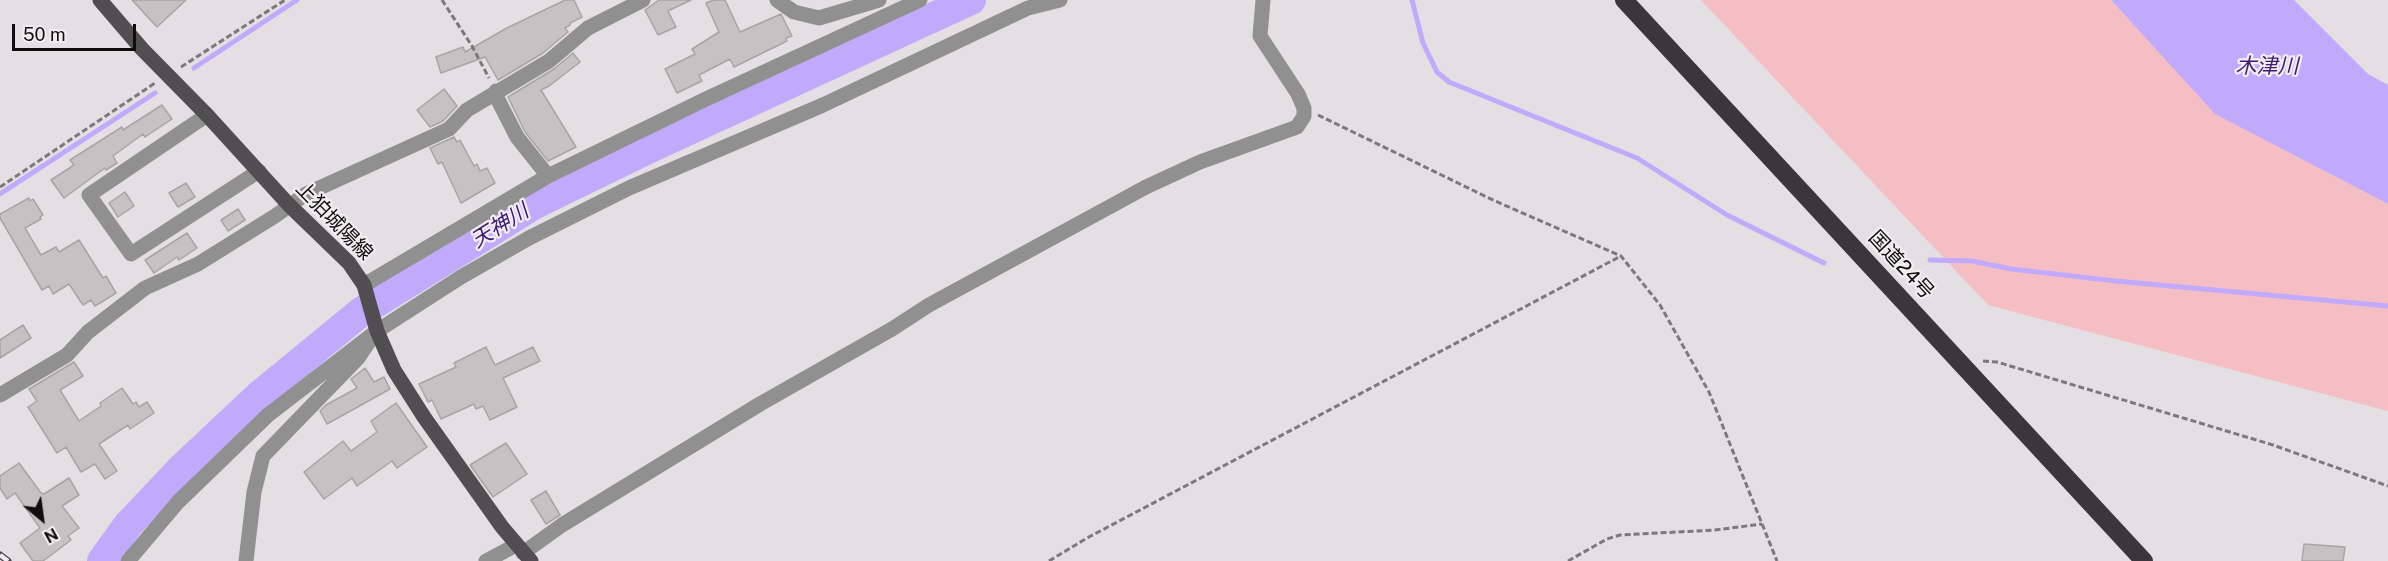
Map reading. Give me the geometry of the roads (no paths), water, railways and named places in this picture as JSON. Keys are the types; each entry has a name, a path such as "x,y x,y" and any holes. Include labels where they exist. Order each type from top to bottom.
{"highway":[{"name":"国道24号","path":"1624,0 2144,561"}],"main road":[{"name":"上狛城陽線","path":"100,0 289,206 349,263 366,289 375,325 394,370 424,417 523,553"}],"street":[{"path":"0,395 67,355 88,332 145,288 198,264 330,181 449,129 467,110 549,61 588,28 643,0"},
{"path":"777,0 794,12 819,18 879,0"},
{"path":"366,289 548,176 705,99 920,0"},
{"path":"128,561 178,502 268,415 375,325 519,244 629,188 823,105 1028,8 1060,0"},
{"path":"486,561 523,553 562,525 760,404 892,330 929,305 1146,187 1200,162 1297,127 1304,116 1304,108 1298,94 1260,36 1263,0"},
{"path":"496,92 517,137 548,176"},
{"path":"207,115 89,195 131,254 259,171"},
{"path":"246,561 254,492 263,456 358,358 375,325"}],"water":[{"name":"木津川","path":"2111,0 2294,0 2368,74 2388,85 2388,204 2215,114"}],"waterway":[{"path":"194,68 297,0"},
{"name":"天神川","path":"102,561 128,525 181,469 261,394 361,312 535,204 650,148 971,0"},
{"path":"1412,0 1423,43 1437,72 1449,82 1637,158 1727,215 1824,263"},
{"path":"0,194 155,93"},
{"path":"1930,260 1972,261 2011,269 2116,281 2388,306"}],"railway":[{"path":"0,555 8,561"}]}
